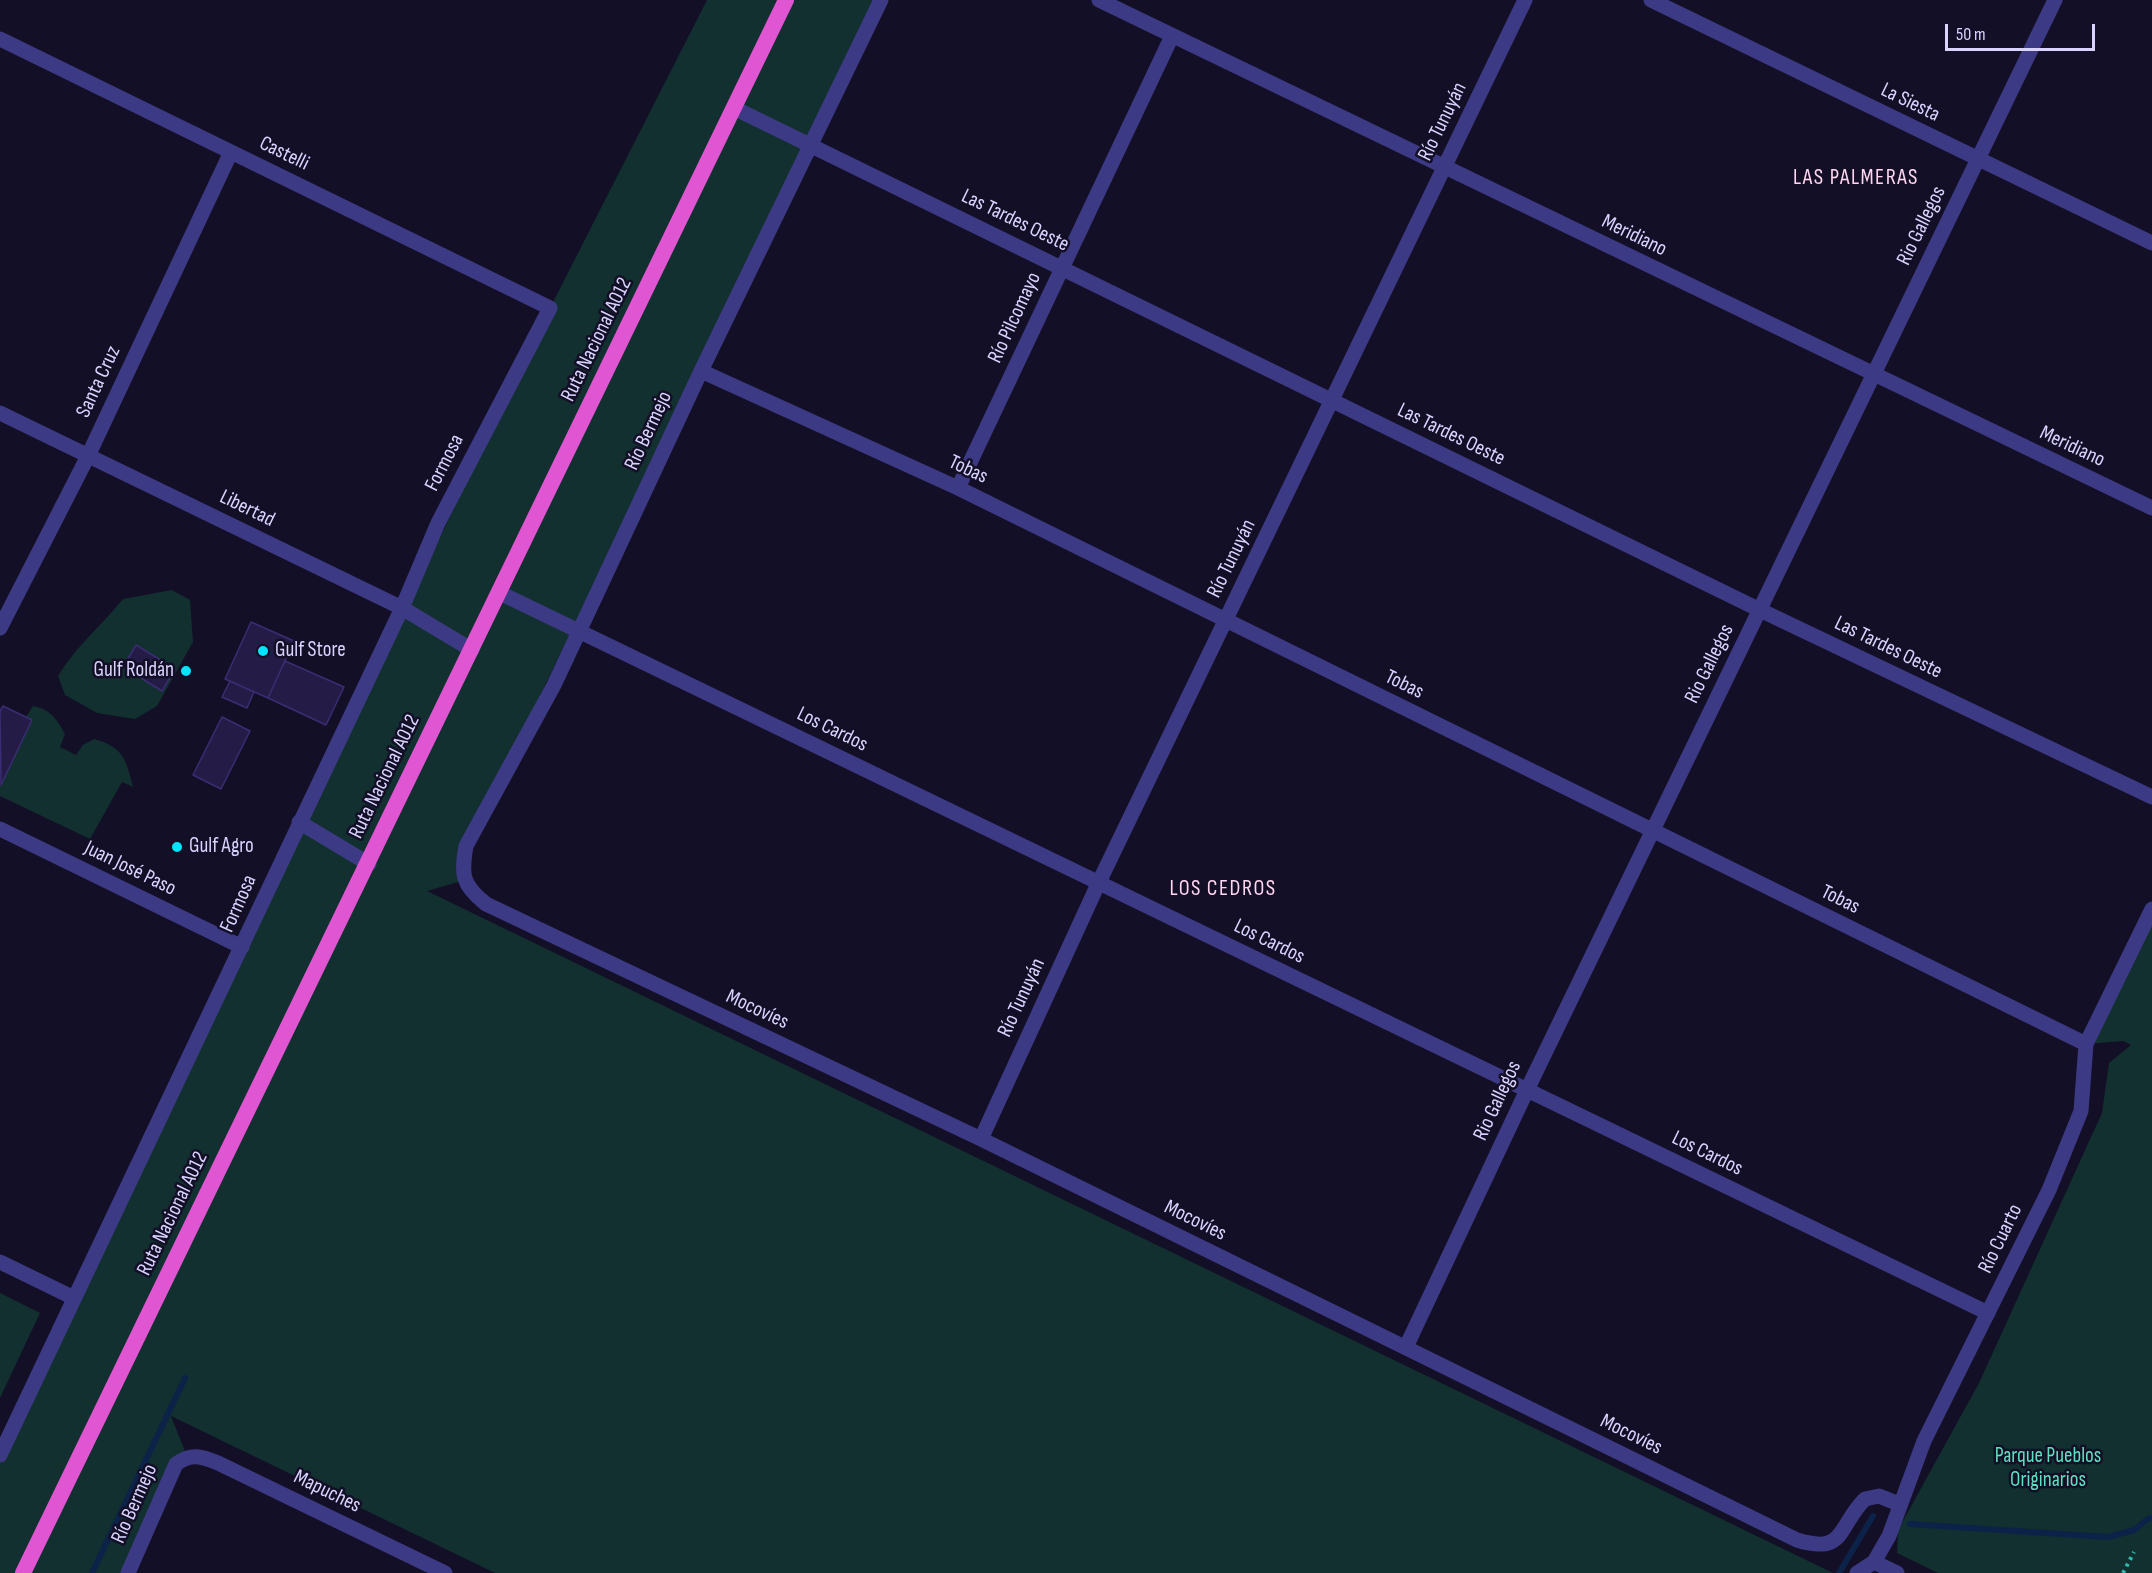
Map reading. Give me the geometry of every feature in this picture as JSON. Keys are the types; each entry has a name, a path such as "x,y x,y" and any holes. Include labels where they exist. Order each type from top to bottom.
{"highway":[{"name":"Ruta Nacional A012","path":"23,1573 369,864 786,0"}],"street":[{"name":"Río Bermejo","path":"465,880 463,867 466,846 554,685 700,371 881,0"},
{"name":"Meridiano","path":"1099,0 2152,508"},
{"name":"Río Tunuyán","path":"981,1139 1099,882 1525,0"},
{"name":"La Siesta","path":"1651,0 2152,243"},
{"name":"Rio Gallegos","path":"1406,1347 1527,1090 2055,0"},
{"name":"Río Pilcomayo","path":"958,488 1172,36"},
{"name":"Castelli","path":"0,39 549,308"},
{"name":"Las Tardes Oeste","path":"734,108 1760,610 2152,797"},
{"name":"Santa Cruz","path":"0,628 88,456 231,152"},
{"name":"Formosa","path":"0,1455 402,608 438,523 549,308"},
{"name":"Tobas","path":"700,371 958,488 2086,1044"},
{"name":"Libertad","path":"0,413 402,608 472,650"},
{"name":"Los Cardos","path":"500,592 1988,1313"},
{"path":"299,822 369,864"},
{"name":"Juan José Paso","path":"0,829 242,947"},
{"name":"Mocovíes","path":"465,880 470,891 486,904 981,1139 1797,1540 1819,1547 1832,1543 1865,1499 1879,1496 1899,1504"},
{"name":"Río Cuarto","path":"1857,1573 1874,1562 1889,1536 1924,1441 2049,1190 2081,1111 2086,1044 2152,909"},
{"path":"0,1262 75,1298"},
{"name":"Río Bermejo","path":"128,1573 176,1464 187,1456"},
{"name":"Mapuches","path":"187,1456 202,1456 219,1463 446,1573"},
{"path":"1874,1562 1897,1573"}],"path":[{"path":"2123,1573 2134,1552"}],"green space":[{"path":"707,0 881,0 466,846 465,880 427,891 1833,1573 495,1573 171,1416 187,1456 128,1573 0,1573 0,1455 550,308"},
{"path":"172,590 190,600 193,642 157,706 135,719 97,713 65,695 58,676 80,646 123,599"},
{"path":"33,706 48,712 59,724 65,734 60,747 76,755 83,745 94,739 104,742 117,750 128,769 133,787 122,782 90,839 0,796 0,786 32,720 26,717"},
{"name":"Parque Pueblos Originarios","path":"2152,909 2152,1573 1938,1573 1897,1553 1898,1530 1979,1383 2102,1113 2109,1063 2131,1045 2123,1041 2086,1044"},
{"path":"0,1293 40,1313 0,1398"}],"building":[{"name":"Gulf Store","path":"251,622 294,641 268,698 225,679"},
{"path":"136,645 175,669 162,691 123,667"},
{"path":"285,661 344,687 326,725 268,698"},
{"path":"230,681 254,692 247,708 222,697"},
{"path":"3,706 32,720 1,785 0,711"},
{"path":"222,717 250,731 221,789 193,775"}],"waterway":[{"path":"92,1573 185,1378"},
{"path":"1839,1573 1873,1516"},
{"path":"1910,1524 2108,1537 2134,1530 2152,1518"}],"place":[{"name":"Gulf Store","path":"263,651"},
{"name":"Gulf Roldán","path":"186,671"},
{"name":"Gulf Agro","path":"177,847"}],"district":[{"name":"LAS PALMERAS","path":"1856,178"},
{"name":"LOS CEDROS","path":"1223,889"}]}
